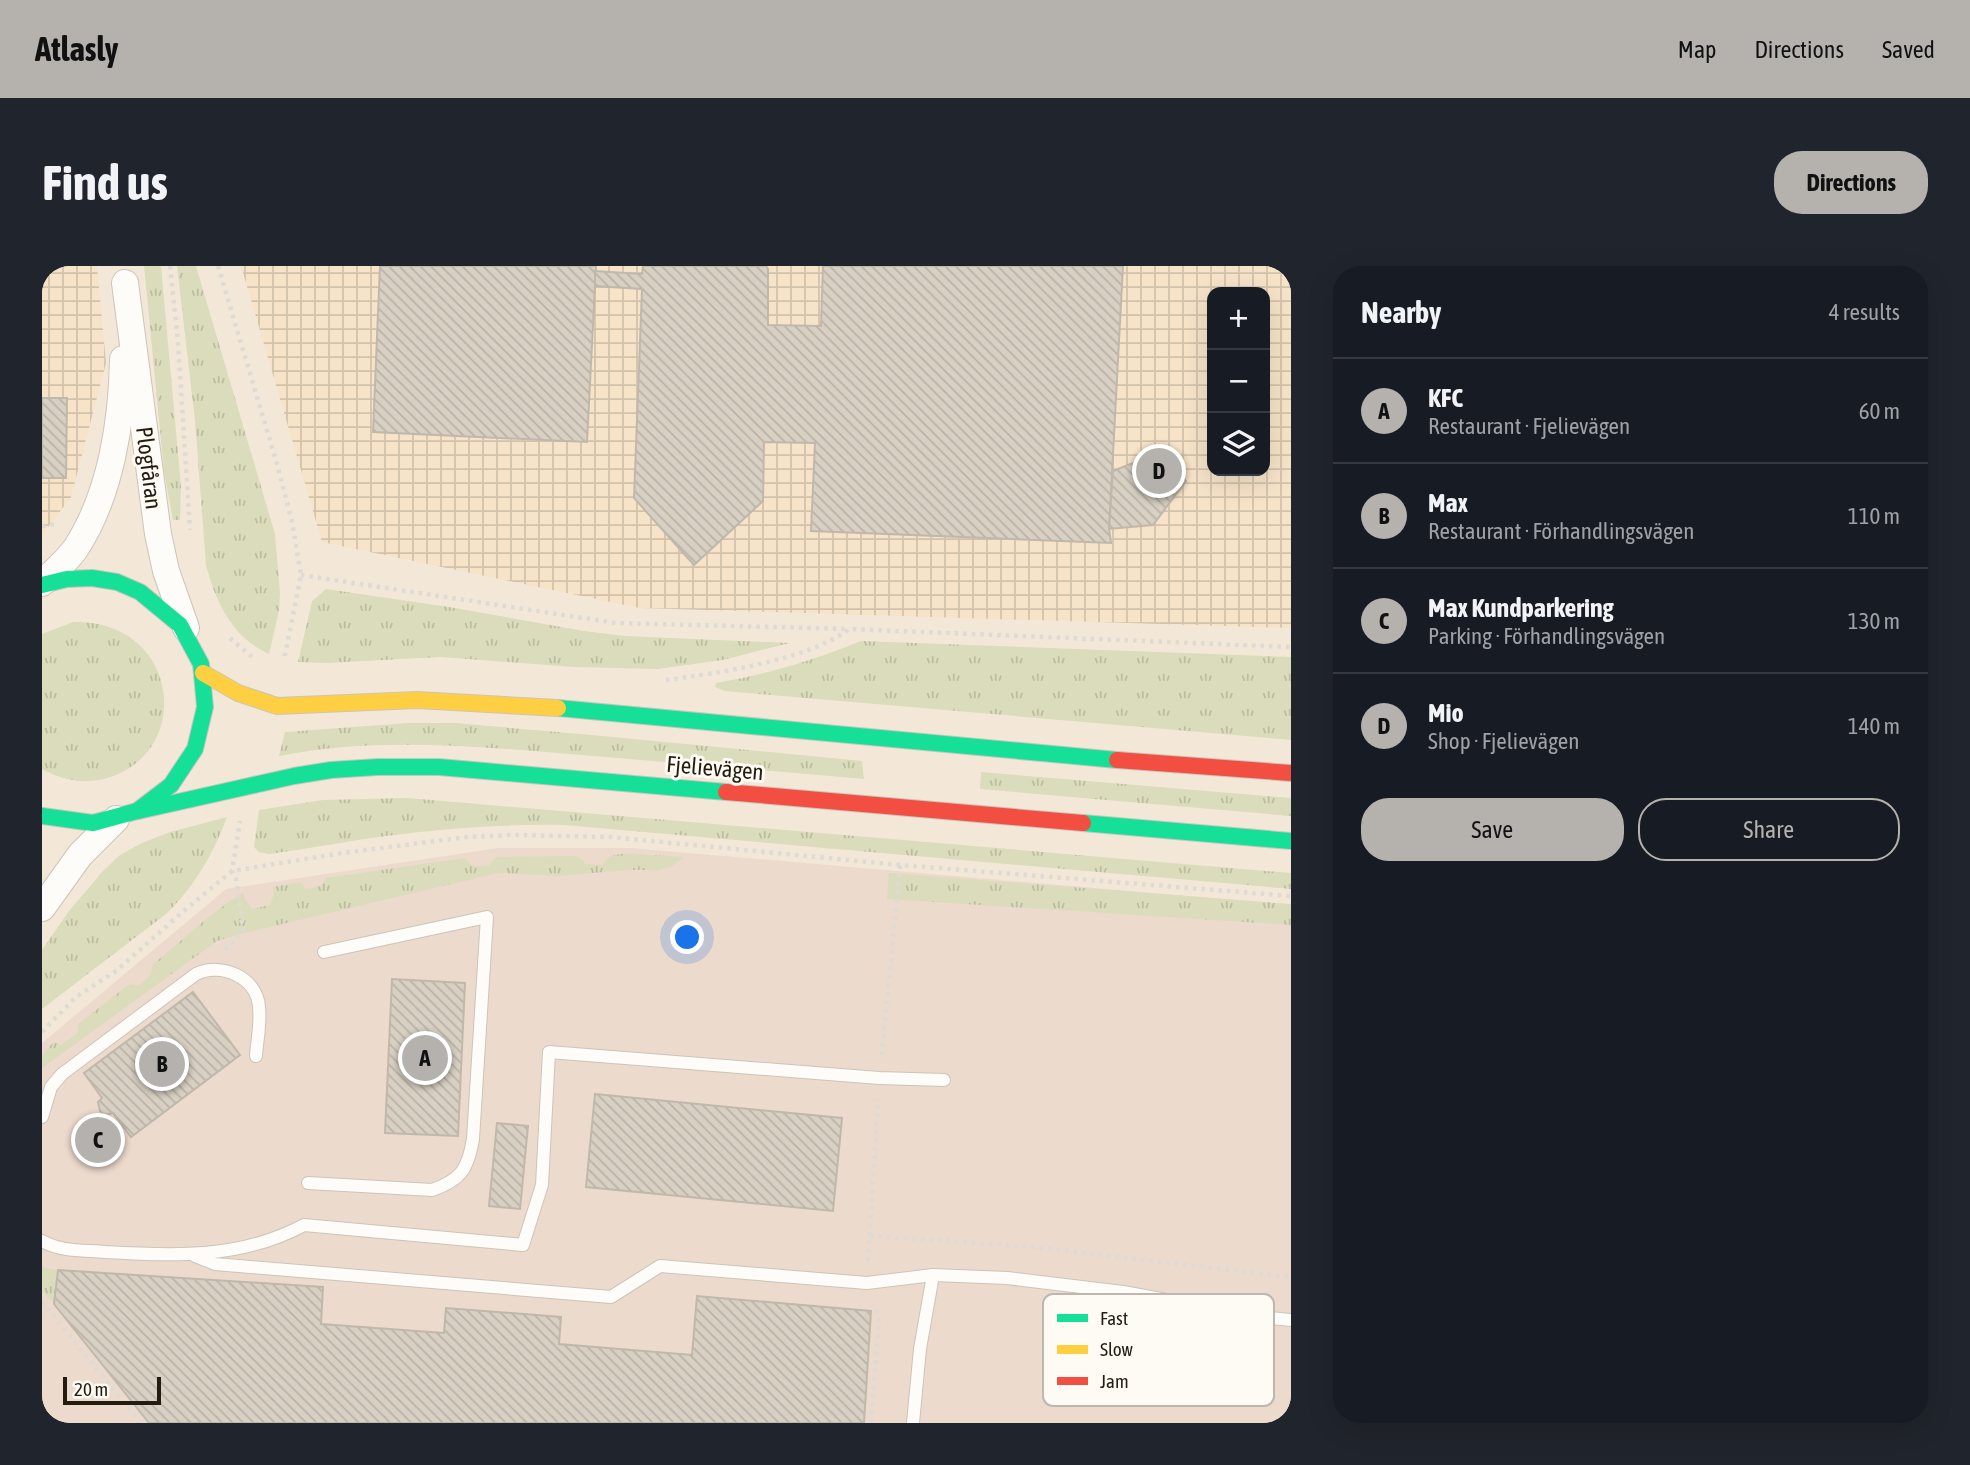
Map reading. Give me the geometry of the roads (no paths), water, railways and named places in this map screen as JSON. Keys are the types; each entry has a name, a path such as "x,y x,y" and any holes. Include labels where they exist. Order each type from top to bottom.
{"main road":[{"name":"Fjelievägen","path":"42,584 65,579 93,578 135,589 170,614 194,648 206,689 205,714 194,753 177,780 152,802 127,815"},
{"name":"Fjelievägen","path":"203,673 234,691 277,706 416,700 516,704 1291,773"},
{"name":"Fjelievägen","path":"42,816 87,824 214,792 318,772 379,767 439,767 1291,841"}],"street":[{"name":"Plogfåran","path":"42,584 75,549 102,491 114,444 122,383 125,275"},
{"name":"Plogfåran","path":"125,275 158,534 166,571 194,648"},
{"path":"42,908 80,855 127,815"}],"lane":[{"path":"308,1183 432,1190 447,1185 464,1171 470,1159 473,1139 487,916 324,952"},
{"path":"42,1116 51,1087 68,1069 196,974 218,968 236,974 256,994 259,1006 256,1056"},
{"path":"42,1241 69,1250 195,1255 238,1248 289,1234 304,1225 523,1245 542,1185 549,1052 944,1080"},
{"path":"195,1255 215,1264 611,1297 660,1266 867,1283 933,1275 1007,1279 1134,1294"},
{"path":"913,1423 920,1349 933,1275"}],"place":[{"name":"Mio","path":"1159,471"},
{"name":"KFC","path":"425,1058"},
{"name":"Max","path":"162,1064"},
{"name":"Max Kundparkering","path":"98,1140"}]}
